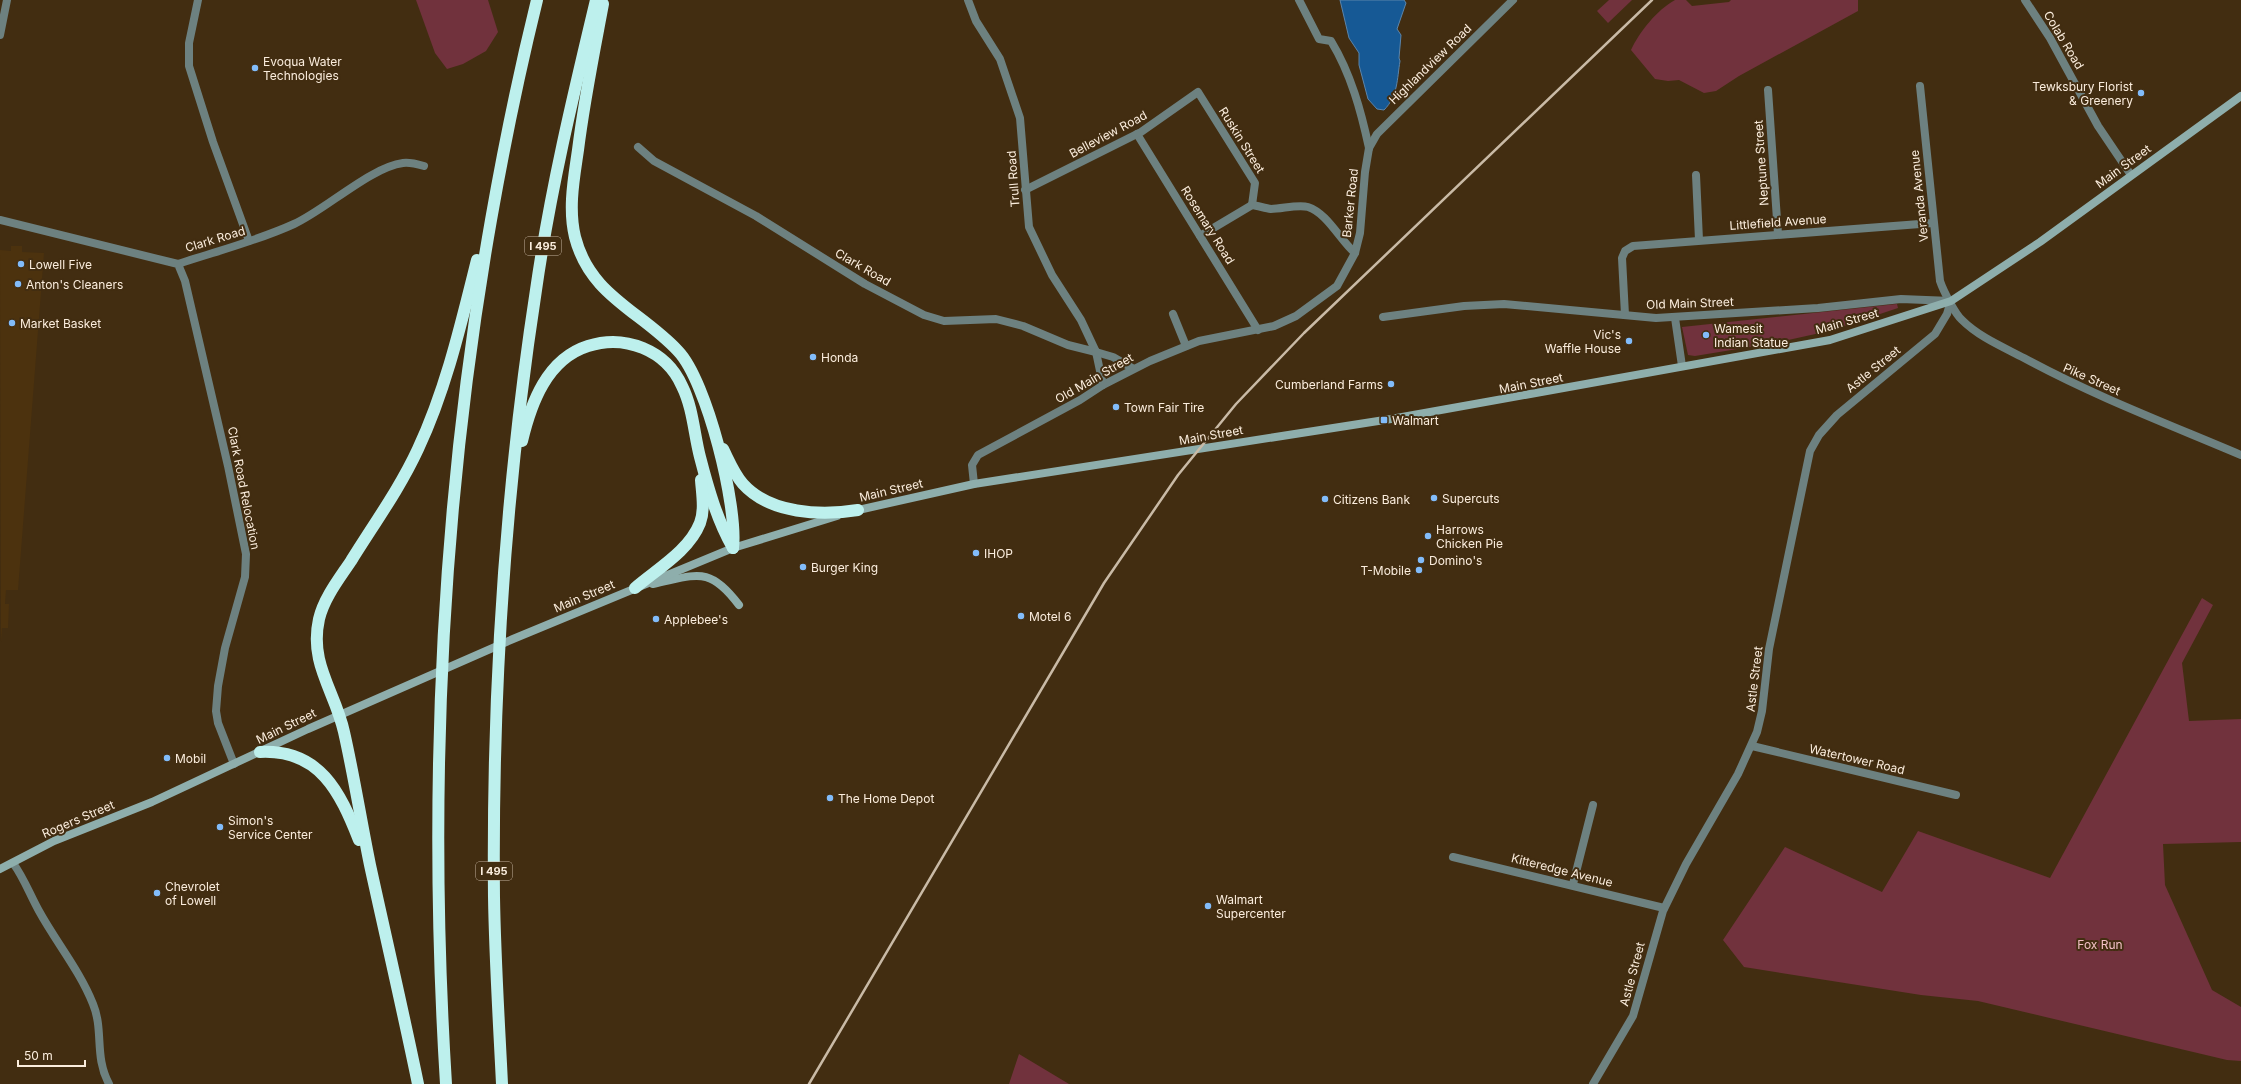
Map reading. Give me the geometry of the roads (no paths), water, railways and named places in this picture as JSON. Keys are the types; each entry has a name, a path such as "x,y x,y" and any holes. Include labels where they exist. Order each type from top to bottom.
{"highway":[{"path":"418,1084 371,869 344,732 339,715 323,676 317,653 319,617 328,596 397,489 418,449 437,404 460,329 501,166 537,0"},
{"name":"I 495","path":"502,1084 494,899 495,777 500,629 510,495 525,364 537,279 559,162 596,0"},
{"path":"604,0 584,100 575,170 572,207 575,236 587,266 604,290 673,346 685,360 698,382 715,433 733,511 735,534 733,548"},
{"path":"446,1084 439,907 438,748 449,549 463,410 480,282 501,166"},
{"path":"510,495 526,426 542,385 552,371 566,357 580,349 597,343 616,342 638,346 654,353 668,365 679,379 686,396 700,457 718,519 733,548"},
{"path":"715,433 737,477 750,490 764,500 778,505 809,511 840,512 858,510"},
{"path":"635,588 683,548 700,522 703,502 700,457"},
{"path":"260,752 278,753 292,756 312,765 326,777 335,788 349,815 371,869"}],"main road":[{"name":"Main Street","path":"168,794 339,715 635,588 733,548 858,510 974,484 1510,399 1682,366 1830,340 1951,301 2040,242 2241,96"},
{"path":"635,588 693,576 708,576 724,586 739,605"},
{"name":"Rogers Street","path":"0,869 61,838 168,794"}],"street":[{"path":"0,35 7,0"},
{"path":"198,0 189,43 188,66 213,142 249,241"},
{"name":"Trull Road","path":"968,0 976,21 1000,59 1014,96 1020,118 1029,227 1052,275 1081,320 1096,352 1103,384"},
{"path":"1299,0 1319,39 1331,41 1337,51 1356,95 1369,148"},
{"name":"Highlandview Road","path":"1369,148 1377,134 1386,124 1513,0"},
{"name":"Colab Road","path":"2025,0 2050,38 2098,126 2131,175"},
{"name":"Veranda Avenue","path":"1920,86 1940,281 1942,290 1951,301"},
{"name":"Neptune Street","path":"1768,90 1778,234"},
{"name":"Belleview Road","path":"1025,190 1137,134 1198,92"},
{"name":"Ruskin Street","path":"1198,92 1255,183 1252,205"},
{"name":"Rosemary Road","path":"1137,134 1258,330"},
{"name":"Clark Road","path":"638,147 654,160 756,216 865,284 924,315 944,321 996,319 1023,326 1068,345 1096,352"},
{"name":"Barker Road","path":"1258,330 1274,326 1296,316 1337,286 1355,253 1361,227 1365,172 1369,148"},
{"name":"Clark Road","path":"0,220 178,264 296,224 384,169 404,163 424,166"},
{"path":"1696,175 1699,240"},
{"path":"1200,236 1252,205 1270,209 1307,207 1316,211 1334,228 1346,246 1355,253"},
{"name":"Littlefield Avenue","path":"1625,315 1622,258 1625,251 1633,246 1934,223"},
{"name":"Clark Road Relocation","path":"178,264 185,281 228,466 246,554 245,577 225,648 218,686 216,711 218,723 234,764"},
{"name":"Old Main Street","path":"1383,316 1464,306 1504,304 1656,318 1675,318 1818,308 1901,299 1951,301"},
{"name":"Pike Street","path":"1951,301 1957,315 1969,327 1992,342 2047,371 2110,400 2241,455"},
{"name":"Astle Street","path":"1593,1084 1633,1016 1654,935 1664,908 1686,864 1712,820 1752,746 1760,722 1769,648 1810,451 1819,435 1837,414 1935,334 1947,314 1951,301"},
{"path":"1173,314 1186,346"},
{"path":"1675,318 1682,366"},
{"name":"Old Main Street","path":"974,484 972,464 978,455 1080,400 1103,384 1132,368 1186,346 1235,333 1258,330"},
{"path":"1096,352 1113,357 1132,368"},
{"name":"Watertower Road","path":"1752,746 1956,795"},
{"path":"1573,884 1593,805"},
{"name":"Kitteredge Avenue","path":"1453,857 1573,884 1664,908"},
{"path":"13,863 24,879 39,911 77,973 93,1004 98,1022 99,1056 109,1084"}],"water":[{"path":"1340,0 1404,0 1406,3 1397,29 1401,35 1400,61 1396,87 1389,105 1384,110 1377,109 1368,99 1359,65 1359,53 1349,38"}],"railway":[{"path":"809,1084 1104,583 1178,475 1236,404 1304,333 1652,0"}],"place":[{"name":"Evoqua Water Technologies","path":"255,68"},
{"name":"Tewksbury Florist & Greenery","path":"2141,93"},
{"name":"Lowell Five","path":"21,264"},
{"name":"Anton's Cleaners","path":"18,284"},
{"name":"Market Basket","path":"12,323"},
{"name":"Wamesit Indian Statue","path":"1706,335"},
{"name":"Vic's Waffle House","path":"1629,341"},
{"name":"Honda","path":"813,357"},
{"name":"Cumberland Farms","path":"1391,384"},
{"name":"Town Fair Tire","path":"1116,407"},
{"name":"Walmart","path":"1384,420"},
{"name":"Supercuts","path":"1434,498"},
{"name":"Citizens Bank","path":"1325,499"},
{"name":"Harrows Chicken Pie","path":"1428,536"},
{"name":"IHOP","path":"976,553"},
{"name":"Domino's","path":"1421,560"},
{"name":"Burger King","path":"803,567"},
{"name":"T-Mobile","path":"1419,570"},
{"name":"Motel 6","path":"1021,616"},
{"name":"Applebee's","path":"656,619"},
{"name":"Mobil","path":"167,758"},
{"name":"The Home Depot","path":"830,798"},
{"name":"Simon's Service Center","path":"220,827"},
{"name":"Chevrolet of Lowell","path":"157,893"},
{"name":"Walmart Supercenter","path":"1208,906"}],"park label":[{"name":"Fox Run","path":"2100,944"}]}
